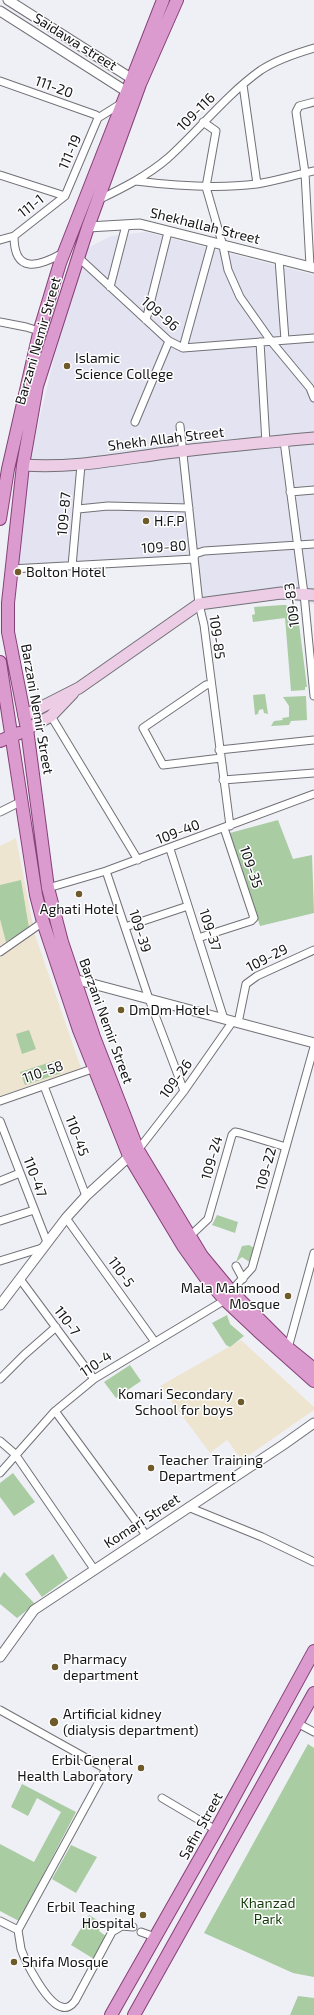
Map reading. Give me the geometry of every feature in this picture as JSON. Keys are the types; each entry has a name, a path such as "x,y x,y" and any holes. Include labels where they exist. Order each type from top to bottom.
{"main road":[{"name":"Barzani Nemir Street","path":"163,0 131,94 115,155 88,227 37,386 23,465 8,604 8,632 27,729 48,888 62,942 74,979 134,1153 228,1295 314,1369"},
{"name":"Barzani Nemir Street","path":"136,81 177,0"},
{"name":"Barzani Nemir Street","path":"0,519 4,469 40,331 63,253 122,103 131,94"},
{"name":"Shekh Allah Street","path":"23,465 52,467 81,465 183,451 314,438"},
{"path":"5,726 79,688 199,604 281,593 309,595"},
{"name":"Barzani Nemir Street","path":"0,662 5,726 12,735 36,895 43,922 79,1030 95,1068 134,1153 183,1246 228,1295 314,1381"},
{"path":"0,741 51,716 79,688"},
{"name":"Safin Street","path":"111,2015 216,1830 314,1651"},
{"path":"134,2015 314,1693"}],"street":[{"name":"Saidawa street","path":"12,1 136,81"},
{"name":"Saidawa street","path":"0,11 131,94"},
{"name":"109-116","path":"98,200 136,181 168,158 212,112 262,70 298,53 314,48"},
{"path":"110,80 116,76 115,68"},
{"name":"111-20","path":"0,81 96,115 98,118"},
{"path":"243,85 257,184"},
{"path":"312,267 305,173 296,112 299,106 314,102"},
{"path":"98,118 122,103"},
{"name":"111-19","path":"65,196 98,118"},
{"path":"203,122 215,130 216,133 206,187 223,246 228,270 240,297 271,341 312,387 314,398"},
{"path":"136,181 206,187 257,184 314,171"},
{"path":"0,175 65,196"},
{"name":"111-1","path":"14,236 65,196"},
{"name":"Shekhallah Street","path":"88,227 140,224 223,246 312,267"},
{"path":"110,287 126,225"},
{"path":"146,320 168,232"},
{"path":"0,240 14,236 16,253 25,263 32,265 43,264 63,253"},
{"path":"183,348 212,243"},
{"name":"109-96","path":"78,257 169,341 183,348 314,338"},
{"path":"279,259 285,340"},
{"path":"0,322 26,326 40,331"},
{"path":"135,422 169,341"},
{"path":"260,342 266,443"},
{"name":"109-85","path":"180,426 199,604 204,625 223,780 227,827"},
{"name":"109-83","path":"284,441 297,546 309,595 314,696"},
{"name":"109-87","path":"72,566 81,465"},
{"path":"290,492 314,490"},
{"path":"78,509 108,506 189,508"},
{"name":"109-80","path":"12,569 194,559 195,554 204,551 314,544"},
{"path":"211,684 206,685 142,728 163,765 220,758"},
{"path":"51,716 138,860"},
{"path":"219,750 314,740"},
{"path":"223,780 314,772"},
{"name":"109-40","path":"48,888 106,872 314,794"},
{"path":"0,812 22,801"},
{"name":"109-35","path":"198,938 251,921 254,918 227,827"},
{"name":"109-37","path":"170,849 198,938 232,1021"},
{"name":"109-39","path":"106,872 149,999 184,1091"},
{"path":"125,927 188,906"},
{"path":"0,952 43,922"},
{"name":"109-29","path":"232,1021 246,984 257,976 314,950"},
{"path":"74,979 314,1043"},
{"name":"109-26","path":"134,1153 184,1091 232,1021"},
{"name":"109-22","path":"228,1295 252,1268 314,1047"},
{"name":"110-58","path":"0,1101 95,1068"},
{"name":"110-45","path":"44,1086 86,1196"},
{"name":"110-47","path":"0,1121 34,1210 45,1245"},
{"name":"109-24","path":"189,1236 208,1219 232,1135 235,1132 286,1147"},
{"path":"0,1144 8,1141"},
{"path":"0,1304 66,1218 86,1196 134,1153"},
{"path":"0,1181 20,1173"},
{"path":"0,1221 34,1210"},
{"name":"110-5","path":"66,1218 155,1342"},
{"path":"0,1261 45,1245"},
{"path":"288,1348 314,1253"},
{"path":"236,1266 243,1279"},
{"name":"110-7","path":"20,1279 94,1380"},
{"name":"110-4","path":"0,1473 15,1454 55,1411 94,1380 228,1295"},
{"path":"0,1380 24,1355 56,1327"},
{"path":"55,1411 146,1535"},
{"name":"Komari Street","path":"0,1657 34,1610 314,1423"},
{"path":"0,1441 15,1454 94,1569"},
{"path":"188,1507 262,1537 314,1562"},
{"path":"0,1710 106,1769 18,1930 21,1949 32,1972 54,2004 63,2008 76,2002 112,1932 122,1926 133,1927"},
{"path":"297,1723 314,1732"},
{"path":"162,1798 216,1830"},
{"path":"0,1921 18,1930"},
{"path":"141,1932 155,1937"}],"shaded area":[{"path":"146,232 314,275 314,604 283,599 207,607 196,604 191,561 15,574 24,482 80,252 111,236"},
{"path":"16,838 33,925 0,946 0,846"},
{"path":"34,932 81,1068 0,1096 0,957"},
{"name":"Komari Secondary School for boys","path":"241,1340 314,1407 314,1410 242,1460 227,1440 210,1453 160,1386"}],"green space":[{"path":"286,605 298,616 307,687 305,687 305,690 291,691 285,618 253,622 252,615 255,614 254,607"},
{"path":"265,694 268,714 264,713 263,709 259,710 258,714 255,715 253,695"},
{"path":"306,696 307,720 291,721 289,725 271,726 274,721 283,720 282,718 289,717 289,706 283,697"},
{"path":"278,820 293,859 312,855 314,913 260,926 230,833"},
{"path":"21,880 29,928 6,942 0,919 0,885"},
{"path":"29,1030 36,1049 22,1054 16,1034"},
{"path":"57,1060 61,1073 25,1085 20,1072"},
{"path":"217,1215 238,1222 235,1233 212,1225"},
{"path":"249,1245 254,1248 251,1263 242,1257 236,1262 242,1246"},
{"path":"227,1315 230,1324 244,1336 230,1347 226,1345 212,1323"},
{"path":"130,1365 141,1381 116,1398 104,1382"},
{"path":"13,1473 35,1502 14,1516 0,1497 0,1483"},
{"path":"53,1554 68,1578 42,1597 25,1574"},
{"path":"4,1572 35,1604 17,1618 0,1604 0,1578"},
{"name":"Khanzad Park","path":"308,1744 314,1748 314,1977 293,1973 204,1933"},
{"path":"22,1784 76,1812 19,1921 0,1911 0,1844 34,1862 61,1812 37,1798 28,1816 11,1807"},
{"path":"71,1845 97,1857 76,1893 52,1879"},
{"path":"89,1915 102,1923 99,1931 107,1937 94,1959 71,1945"},
{"path":"298,1996 314,1998 314,2015 290,2015"}],"place":[{"name":"Islamic Science College","path":"67,366"},
{"name":"H.F.P","path":"146,521"},
{"name":"Bolton Hotel","path":"18,572"},
{"name":"Aghati Hotel","path":"79,894"},
{"name":"DmDm Hotel","path":"121,1010"},
{"name":"Mala Mahmood Mosque","path":"288,1296"},
{"name":"Komari Secondary School for boys","path":"241,1402"},
{"name":"Teacher Training Department","path":"151,1468"},
{"name":"Pharmacy department","path":"55,1667"},
{"name":"Artificial kidney (dialysis department)","path":"54,1722"},
{"name":"Erbil General Health Laboratory","path":"141,1768"},
{"name":"Erbil Teaching Hospital","path":"143,1915"},
{"name":"Shifa Mosque","path":"14,1962"}]}
